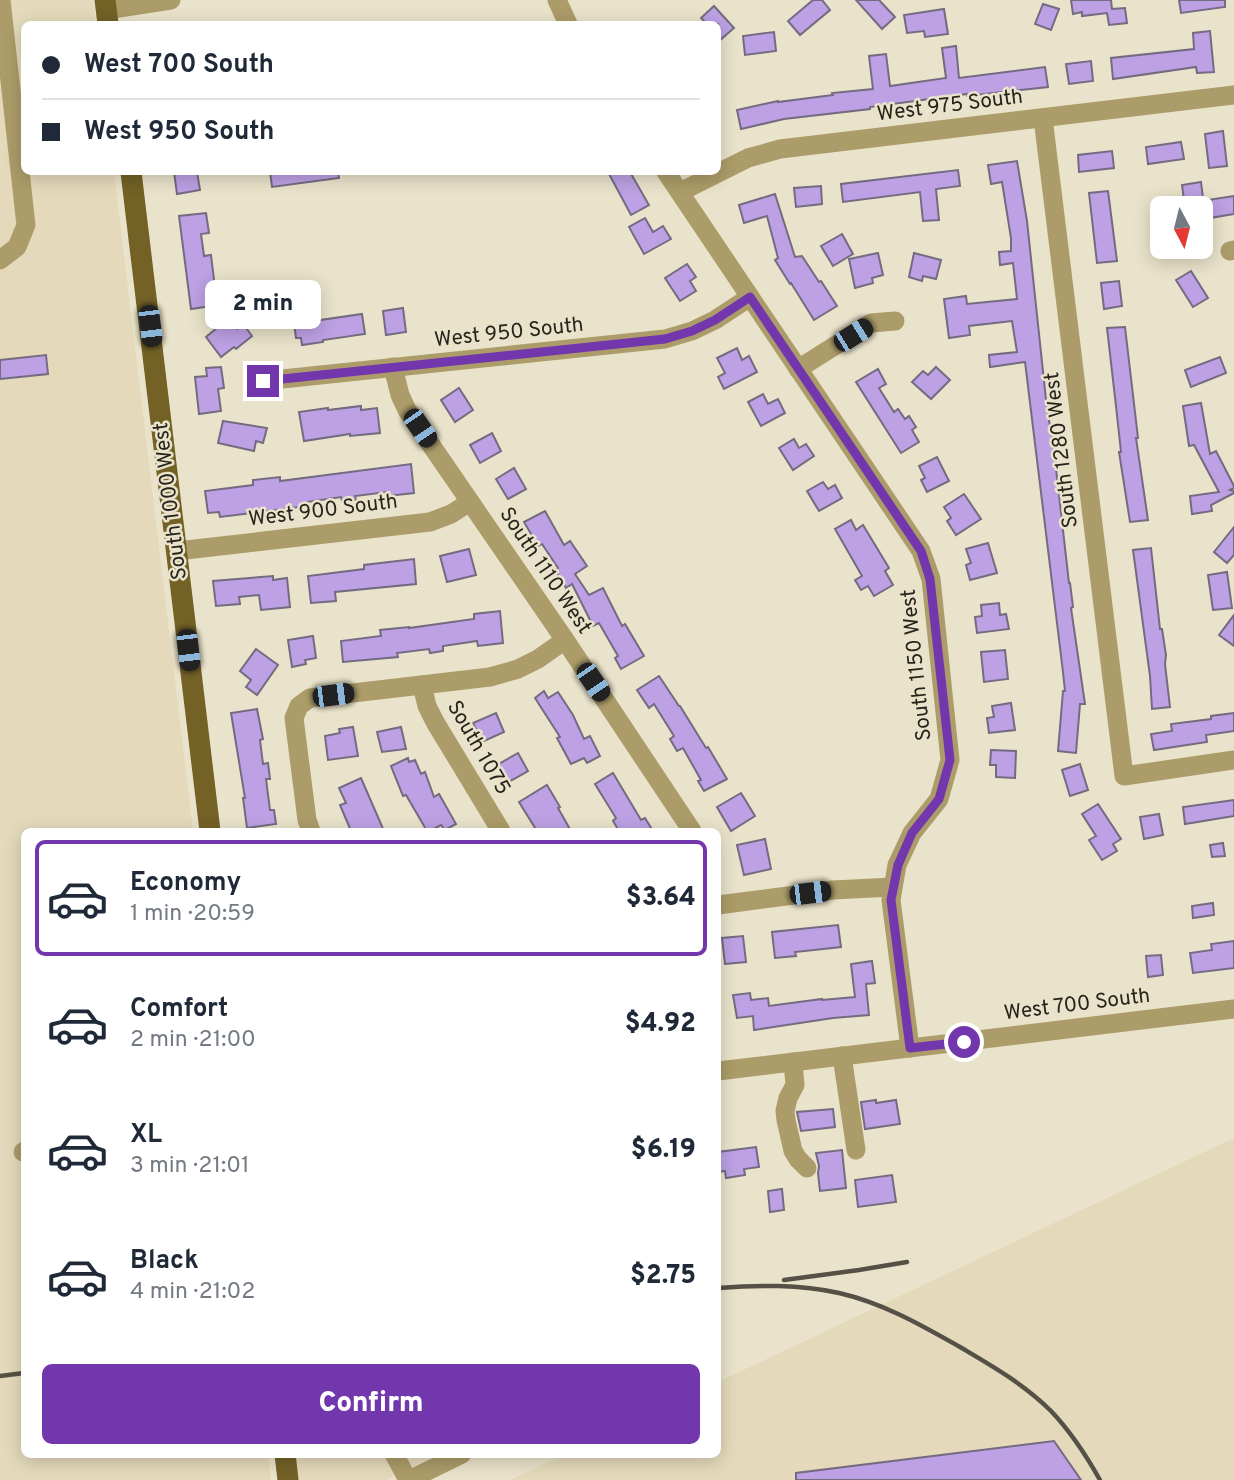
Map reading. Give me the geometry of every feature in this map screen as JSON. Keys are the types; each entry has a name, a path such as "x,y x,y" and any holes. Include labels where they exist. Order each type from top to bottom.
{"main road":[{"name":"South 1000 West","path":"131,175 210,828"},
{"path":"285,1458 288,1480"}],"street":[{"path":"0,260 16,247 26,225 1,0"},
{"path":"106,11 172,0"},
{"path":"557,0 567,21"},
{"name":"West 975 South","path":"721,172 748,158 780,149 1234,95"},
{"name":"South 1280 West","path":"1043,118 1124,776 1234,760"},
{"name":"South 1150 West","path":"668,175 921,551 930,579 950,760 939,799 912,833 898,865 891,900 910,1048"},
{"name":"West 975 South","path":"680,192 714,175"},
{"name":"West 950 South","path":"263,381 665,339 692,331 715,320 750,297"},
{"path":"798,369 872,323 895,321"},
{"name":"South 1110 West","path":"393,367 400,396 407,410 690,828"},
{"name":"West 900 South","path":"177,551 430,522 451,514 470,502"},
{"path":"310,828 295,718 299,706 310,698 490,677 518,669 565,640"},
{"name":"South 1075","path":"422,685 427,706 435,722 498,828"},
{"path":"721,905 833,890 894,887"},
{"name":"West 700 South","path":"721,1071 1234,1009"},
{"path":"842,1056 856,1150"},
{"path":"793,1062 795,1085 788,1098 786,1119 793,1151 807,1168"},
{"path":"396,1458 409,1480 454,1458"}],"shaded area":[{"path":"0,0 93,0 96,21 21,21 21,175 114,175 193,828 21,828 21,1458 268,1458 271,1480 0,1480"},
{"path":"1234,1138 1234,1480 510,1480 557,1458 721,1458 721,1381"},
{"path":"294,1458 431,1458 386,1480 297,1480"}],"building":[{"path":"813,0 822,0 830,10 800,35 788,21"},
{"path":"856,0 879,0 895,17 882,29"},
{"path":"1071,0 1111,0 1112,9 1125,8 1127,23 1109,25 1107,13 1082,16 1082,12 1073,14"},
{"path":"1179,0 1225,0 1225,7 1181,13"},
{"path":"1043,4 1059,9 1051,30 1035,24"},
{"path":"714,6 734,28 721,39 721,21 704,21 701,18"},
{"path":"944,9 948,34 925,37 924,31 907,33 904,15"},
{"path":"1210,31 1214,72 1197,73 1196,67 1113,79 1111,58 1194,49 1193,33"},
{"path":"774,32 776,51 745,55 743,36"},
{"path":"956,46 959,78 1045,67 1048,87 870,107 784,119 741,129 737,110 778,101 873,89 869,56 886,54 890,86 946,78 942,48"},
{"path":"1091,61 1093,81 1069,84 1066,64"},
{"path":"1223,131 1227,166 1209,168 1205,134"},
{"path":"1181,142 1184,159 1148,164 1146,147"},
{"path":"1112,151 1114,168 1079,172 1078,155"},
{"path":"1017,161 1027,221 1047,409 1085,704 1080,704 1076,753 1058,751 1065,691 1025,362 990,367 989,355 1017,352 1012,321 969,326 970,335 949,338 944,299 966,296 967,304 1017,299 1013,263 1000,265 999,252 1011,251 1002,182 991,184 988,165"},
{"path":"958,170 960,186 936,189 939,220 923,221 920,192 843,202 841,184"},
{"path":"174,175 198,175 200,190 177,194"},
{"path":"270,175 338,175 339,178 272,187"},
{"path":"610,175 632,175 649,205 631,215"},
{"path":"1201,182 1203,196 1183,196 1182,185"},
{"path":"821,186 822,204 796,207 794,188"},
{"path":"1108,191 1117,261 1097,263 1089,193"},
{"path":"775,194 795,257 802,256 837,306 814,320 775,260 778,258 767,216 744,223 739,205"},
{"path":"1234,196 1234,214 1213,218 1213,199"},
{"path":"206,213 209,233 201,234 204,256 211,255 215,288 209,289 212,306 191,309 179,216"},
{"path":"645,218 653,232 663,226 671,239 644,254 629,227"},
{"path":"842,234 853,254 833,266 821,246"},
{"path":"878,253 883,275 872,278 873,283 855,288 849,259"},
{"path":"914,253 941,260 936,279 923,276 922,281 909,277"},
{"path":"687,264 696,277 690,281 696,291 680,301 665,278"},
{"path":"1191,271 1208,298 1193,307 1176,280"},
{"path":"1119,281 1122,306 1104,309 1101,283"},
{"path":"403,308 406,332 386,335 383,311"},
{"path":"319,313 320,320 362,314 365,334 302,345 301,338 296,338 293,316"},
{"path":"229,318 237,329 243,324 252,336 221,357 206,337"},
{"path":"1125,327 1136,438 1148,520 1130,522 1119,452 1107,328"},
{"path":"737,348 742,360 749,356 757,372 724,389 718,377 725,373 717,358"},
{"path":"46,355 48,374 0,379 0,360"},
{"path":"1220,357 1226,373 1191,387 1185,370"},
{"path":"221,367 224,388 218,389 221,411 199,414 195,377 207,376 206,368"},
{"path":"936,367 950,380 931,399 912,382 923,371 928,375"},
{"path":"878,369 886,384 879,388 894,412 898,409 905,419 909,416 916,427 912,430 919,442 901,453 856,382"},
{"path":"459,388 473,410 455,422 441,400"},
{"path":"763,394 768,404 778,399 785,413 761,426 748,402"},
{"path":"1201,403 1210,454 1216,451 1234,486 1230,490 1234,493 1211,505 1212,511 1192,514 1190,496 1219,492 1194,445 1189,446 1183,406"},
{"path":"361,406 361,410 377,408 380,433 350,434 304,441 299,412"},
{"path":"223,421 267,428 263,443 256,441 254,451 218,443"},
{"path":"492,433 501,451 480,463 470,445"},
{"path":"794,439 799,448 806,444 814,456 793,470 779,448"},
{"path":"937,457 949,481 927,492 921,480 925,478 919,466"},
{"path":"411,464 414,493 388,496 387,492 355,496 356,500 342,501 341,497 307,502 308,506 220,517 219,512 208,513 205,491 253,485 253,480 280,477 280,481"},
{"path":"514,468 526,489 508,499 496,479"},
{"path":"823,482 828,489 835,485 842,498 819,511 807,491"},
{"path":"964,494 981,519 956,535 947,521 951,518 944,507"},
{"path":"545,511 564,545 570,541 587,566 575,574 589,595 603,588 622,626 625,624 644,656 621,669 615,658 618,656 599,623 593,626 572,584 566,588 555,570 558,568 542,544 538,546 524,522"},
{"path":"851,520 856,530 863,525 889,568 885,571 893,585 874,596 868,586 861,590 855,580 862,576 835,529"},
{"path":"1234,527 1234,555 1227,563 1214,552"},
{"path":"988,543 997,573 970,580 966,565 971,563 966,549"},
{"path":"1151,548 1160,629 1166,655 1170,707 1152,709 1133,550"},
{"path":"469,549 476,575 447,582 440,556"},
{"path":"414,559 416,584 335,592 336,601 311,603 308,576"},
{"path":"1227,572 1232,608 1213,610 1208,575"},
{"path":"273,576 273,580 287,578 290,607 261,610 259,595 239,597 240,604 216,606 213,581"},
{"path":"999,603 1000,615 1006,614 1009,629 977,633 975,617 982,616 981,605"},
{"path":"500,611 503,643 478,646 477,641 443,646 443,651 430,653 429,649 397,653 398,657 343,662 341,641 381,636 380,630 474,619 474,614"},
{"path":"1234,615 1234,646 1219,635"},
{"path":"313,636 316,658 305,660 306,664 292,667 288,640"},
{"path":"256,649 278,665 257,695 246,687 251,680 240,671"},
{"path":"1005,650 1008,679 984,682 981,652"},
{"path":"659,676 727,779 704,791 698,781 701,780 683,748 677,751 670,739 674,736 654,704 649,708 637,690"},
{"path":"544,691 548,698 558,692 584,739 590,736 600,756 587,763 584,758 571,764 557,738 560,737 535,698"},
{"path":"1011,703 1015,730 989,733 987,718 994,717 992,706"},
{"path":"257,709 263,739 260,740 263,764 268,763 270,779 266,779 270,810 274,810 276,824 247,828 245,798 231,713"},
{"path":"496,713 504,732 482,742 473,723"},
{"path":"1234,713 1234,731 1206,735 1207,742 1154,750 1151,734 1172,731 1171,724"},
{"path":"353,727 358,756 328,760 325,736 340,733 339,729"},
{"path":"401,727 406,749 382,752 377,732"},
{"path":"991,750 1016,751 1015,778 996,777 996,765 990,765"},
{"path":"518,753 528,771 507,783 497,765"},
{"path":"408,758 409,762 415,760 421,774 425,772 434,797 439,794 456,824 449,828 441,825 425,828 406,795 403,796 391,766"},
{"path":"1080,764 1088,790 1070,796 1062,770"},
{"path":"613,773 641,820 645,818 651,828 617,828 613,821 616,818 595,784"},
{"path":"361,778 383,828 350,828 340,805 346,803 339,788"},
{"path":"547,785 569,828 535,828 519,802"},
{"path":"741,793 755,816 731,831 717,807"},
{"path":"1234,800 1234,816 1185,824 1183,807"},
{"path":"1098,804 1121,839 1113,844 1117,851 1102,860 1089,840 1096,836 1082,814"},
{"path":"1159,814 1163,835 1144,839 1140,817"},
{"path":"765,839 771,869 744,875 737,845"},
{"path":"1223,843 1225,856 1212,857 1210,845"},
{"path":"1213,903 1214,915 1193,918 1192,906"},
{"path":"838,925 841,947 795,952 796,956 775,958 772,932"},
{"path":"743,936 746,962 725,964 722,938"},
{"path":"1234,941 1234,968 1193,973 1190,953 1212,950 1211,944"},
{"path":"1161,955 1163,975 1148,977 1146,956"},
{"path":"872,961 875,983 866,984 869,1015 754,1030 753,1016 737,1018 733,995 750,993 751,1000 768,998 769,1006 855,997 851,964"},
{"path":"876,1100 876,1103 896,1100 900,1124 865,1129 861,1102"},
{"path":"833,1109 835,1127 801,1131 797,1112"},
{"path":"756,1147 759,1167 744,1169 745,1175 726,1178 725,1171 721,1172 721,1152"},
{"path":"842,1150 846,1188 820,1191 816,1153"},
{"path":"892,1175 896,1202 858,1207 855,1180"},
{"path":"782,1189 784,1210 770,1212 768,1191"},
{"path":"1054,1441 1081,1480 796,1480 796,1473"}],"railway":[{"path":"784,1280 907,1262"},
{"path":"721,1288 778,1286 824,1290 855,1297 916,1323 996,1368 1041,1401 1072,1435 1100,1480"},
{"path":"0,1376 21,1373"}],"route":[{"path":"263,381 665,339 692,331 715,320 750,297 921,551 930,579 950,760 939,799 912,833 898,865 891,900 910,1048 964,1042"}]}
